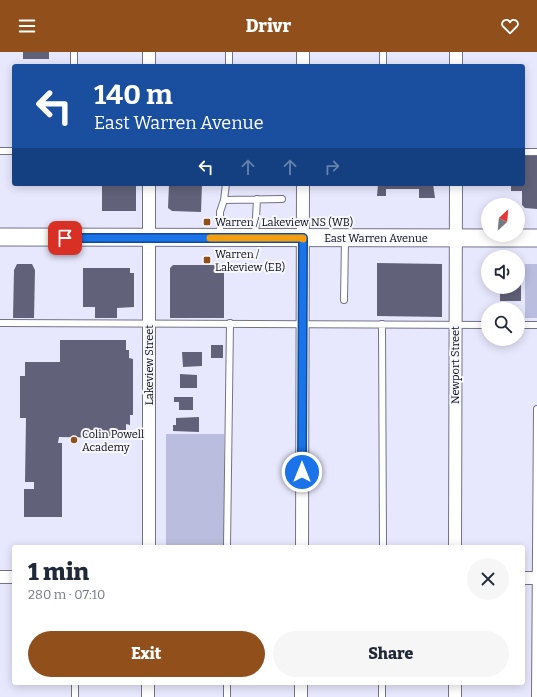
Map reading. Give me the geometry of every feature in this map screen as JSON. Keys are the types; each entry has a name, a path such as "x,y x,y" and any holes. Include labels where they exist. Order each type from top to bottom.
{"main road":[{"name":"East Warren Avenue","path":"0,238 537,238"}],"street":[{"path":"149,52 149,64"},
{"path":"303,52 303,64"},
{"path":"456,52 456,64"},
{"name":"Lakeview Street","path":"149,545 150,186"},
{"path":"302,545 303,186"},
{"name":"Newport Street","path":"455,545 456,186"},
{"path":"0,577 12,577"},
{"path":"525,578 536,578"},
{"path":"148,685 148,697"},
{"path":"301,685 301,697"},
{"path":"455,685 455,697"}],"lane":[{"path":"74,52 74,64"},
{"path":"229,64 230,52"},
{"path":"383,52 383,64"},
{"path":"0,151 12,151"},
{"path":"525,152 537,152"},
{"path":"220,238 220,212 224,200 226,186"},
{"path":"255,238 257,199"},
{"path":"224,200 282,199"},
{"path":"344,300 345,238"},
{"path":"0,323 302,323 481,325"},
{"path":"227,545 230,323"},
{"path":"382,324 383,545"},
{"path":"525,325 537,324"},
{"path":"535,697 537,409"},
{"path":"75,685 75,697"},
{"path":"227,685 227,697"},
{"path":"382,685 382,697"}],"shaded area":[{"path":"525,264 537,264 537,318 525,318"},
{"path":"166,434 224,434 224,545 166,545"}],"building":[{"path":"23,52 49,52 49,59 23,59"},
{"path":"525,156 537,156 537,209 525,208 525,198 522,198 522,191 511,191 511,186 525,186"},
{"path":"102,186 136,186 136,211 102,211"},
{"path":"169,186 202,186 201,212 172,211 168,208"},
{"path":"378,186 433,186 435,198 419,198 419,189 386,189 386,196 377,196"},
{"path":"377,263 442,264 442,317 377,316"},
{"path":"17,264 32,264 35,270 34,318 13,318 14,270"},
{"path":"173,265 224,265 224,318 170,318 170,268"},
{"path":"83,268 130,268 130,273 134,273 134,307 117,308 117,318 95,318 95,307 83,307"},
{"path":"500,294 521,294 521,301 500,301"},
{"path":"60,340 126,340 126,350 129,350 129,358 133,359 133,415 130,415 130,425 126,424 126,438 59,437 58,443 62,443 62,517 24,517 24,489 34,489 34,482 25,482 26,418 20,418 20,376 25,376 25,362 60,362"},
{"path":"211,345 223,345 223,358 211,358"},
{"path":"182,352 202,352 202,366 183,367"},
{"path":"180,374 197,375 197,388 180,388"},
{"path":"174,397 193,397 193,410 179,410 179,402 174,402"},
{"path":"199,417 199,432 173,431 173,425 176,425 176,418"}],"slow traffic":[{"path":"210,238 303,239"}],"place":[{"name":"Warren / Lakeview NS (WB)","path":"207,222"},
{"name":"Warren / Lakeview (EB)","path":"207,260"},
{"name":"Colin Powell Academy","path":"74,440"}],"route":[{"path":"65,238 303,238 302,472"}]}
